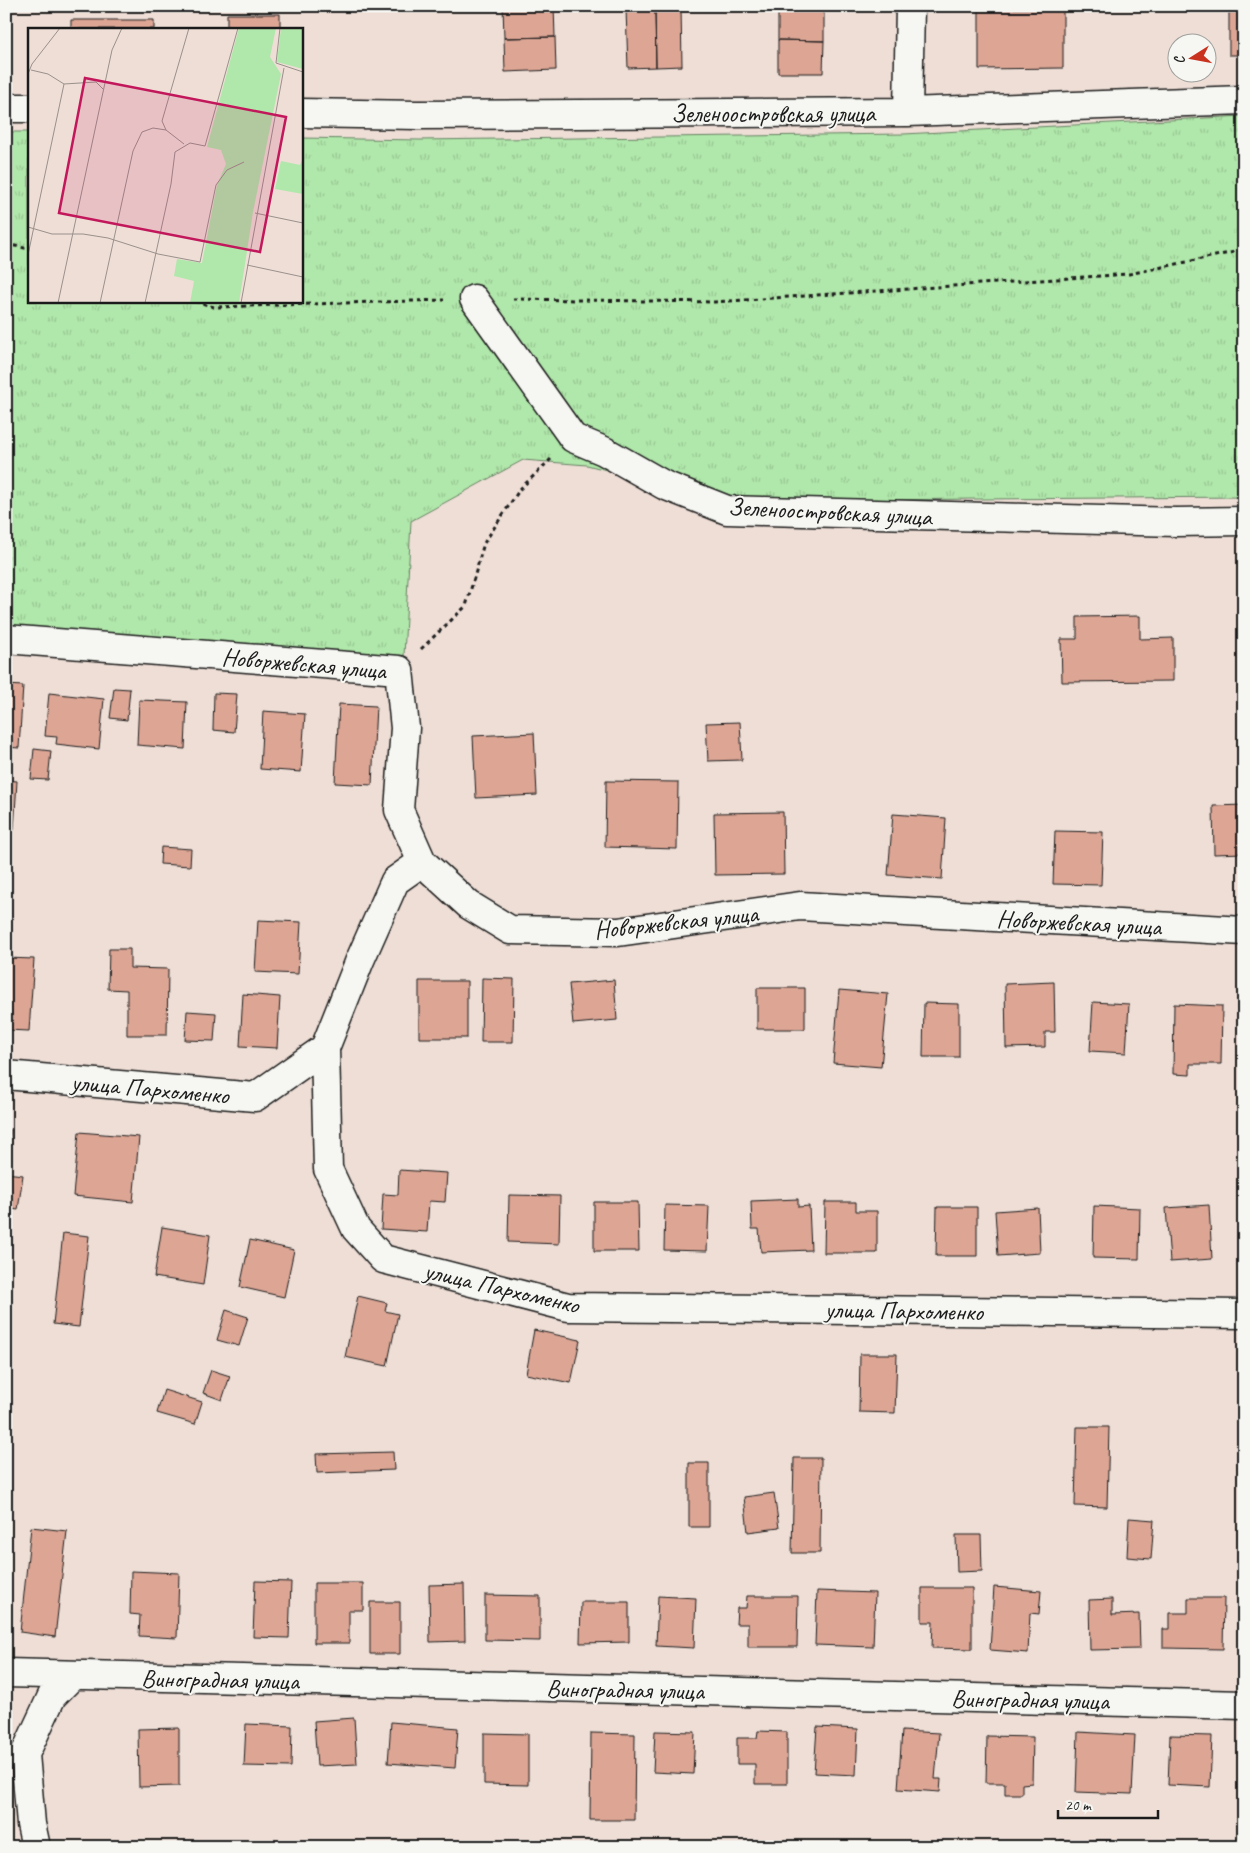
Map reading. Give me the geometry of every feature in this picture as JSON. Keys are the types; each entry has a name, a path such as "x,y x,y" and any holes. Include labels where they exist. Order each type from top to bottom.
{"street":[{"path":"908,112 910,6"},
{"name":"Зеленоостровская улица","path":"302,113 417,115 908,112 1244,100"},
{"path":"6,108 28,108"},
{"path":"474,298 574,438"},
{"name":"Зеленоостровская улица","path":"574,438 604,451 664,485 727,510 1176,522 1244,521"},
{"name":"Новоржевская улица","path":"6,640 399,670 405,728 399,810 422,862 469,904 510,930 618,932 800,906 1244,931"},
{"path":"325,1048 360,960 395,881 422,862"},
{"name":"улица Пархоменко","path":"6,1075 255,1097 325,1048"},
{"name":"улица Пархоменко","path":"325,1048 328,1169 356,1229 384,1259 568,1307 1244,1314"},
{"name":"Виноградная улица","path":"6,1673 1244,1705"},
{"path":"36,1847 30,1824 25,1754 52,1696 73,1675"}],"path":[{"path":"6,244 28,249"},
{"path":"198,302 214,307 474,298 714,302 1128,274 1244,250"},
{"path":"399,670 466,606 484,543 520,488 574,438"}],"green space":[{"path":"1244,116 1244,497 728,501 587,465 523,460 411,521 404,656 6,625 6,132 28,132 28,302 302,302 302,138 419,140 904,134"}],"building":[{"path":"503,6 554,6 555,37 504,38"},
{"path":"1229,6 1244,6 1244,55 1229,55"},
{"path":"681,8 682,66 656,67 655,9"},
{"path":"1063,8 1063,68 979,69 979,9"},
{"path":"626,9 655,9 656,67 628,68"},
{"path":"778,10 824,11 824,41 778,40"},
{"path":"227,14 280,14 280,28 227,28"},
{"path":"71,20 154,20 154,28 71,28"},
{"path":"555,37 556,70 505,72 504,38"},
{"path":"778,40 824,41 823,73 778,73"},
{"path":"1140,616 1140,639 1173,638 1173,681 1062,682 1061,639 1077,639 1077,617"},
{"path":"6,685 23,686 19,748 6,747"},
{"path":"114,688 130,689 127,720 110,718"},
{"path":"49,693 104,699 99,749 56,744 57,737 45,736"},
{"path":"214,693 237,694 234,732 213,730"},
{"path":"139,700 187,702 185,749 137,745"},
{"path":"339,704 376,706 372,785 335,783"},
{"path":"263,711 305,714 301,772 260,769"},
{"path":"740,722 742,760 708,761 706,723"},
{"path":"534,733 537,795 476,798 473,736"},
{"path":"34,749 51,751 48,780 31,779"},
{"path":"6,780 17,781 14,830 6,830"},
{"path":"606,781 678,782 677,849 605,847"},
{"path":"1244,805 1244,853 1214,854 1213,806"},
{"path":"783,812 784,874 715,875 714,813"},
{"path":"893,814 946,818 942,879 888,875"},
{"path":"1055,831 1103,832 1101,885 1053,884"},
{"path":"161,847 191,849 190,866 160,864"},
{"path":"258,920 301,922 298,974 255,972"},
{"path":"109,949 130,949 130,968 168,969 167,1035 127,1035 127,990 108,989"},
{"path":"6,958 34,959 29,1031 6,1030"},
{"path":"482,978 514,979 513,1042 481,1042"},
{"path":"614,980 617,1020 573,1024 569,984"},
{"path":"419,981 467,981 467,1038 419,1038"},
{"path":"1054,982 1055,1032 1045,1032 1045,1047 1006,1048 1005,984"},
{"path":"757,988 805,988 805,1029 757,1029"},
{"path":"839,990 888,994 881,1067 833,1063"},
{"path":"243,994 280,997 277,1048 240,1046"},
{"path":"1093,1002 1129,1004 1126,1053 1090,1051"},
{"path":"924,1003 959,1004 959,1057 923,1057"},
{"path":"1174,1004 1222,1006 1221,1064 1190,1064 1190,1075 1173,1074"},
{"path":"187,1011 216,1013 214,1041 185,1040"},
{"path":"6,1129 11,1130 6,1163"},
{"path":"79,1132 139,1137 133,1202 73,1196"},
{"path":"399,1170 447,1173 445,1202 429,1201 427,1232 381,1229 383,1194 398,1195"},
{"path":"6,1173 23,1175 18,1210 6,1208"},
{"path":"509,1195 560,1196 559,1244 508,1242"},
{"path":"798,1199 798,1207 809,1206 811,1250 761,1252 759,1229 752,1229 751,1201"},
{"path":"594,1202 638,1202 639,1251 594,1251"},
{"path":"825,1202 856,1202 856,1211 877,1211 877,1253 824,1253"},
{"path":"665,1205 709,1206 707,1251 664,1250"},
{"path":"1209,1205 1212,1259 1170,1262 1166,1208"},
{"path":"1094,1206 1140,1208 1139,1259 1093,1258"},
{"path":"937,1207 977,1207 977,1256 936,1256"},
{"path":"1038,1208 1040,1253 998,1256 995,1211"},
{"path":"162,1227 210,1235 203,1285 154,1277"},
{"path":"63,1233 89,1236 79,1327 53,1324"},
{"path":"250,1240 294,1250 284,1297 240,1287"},
{"path":"358,1296 387,1303 385,1311 398,1314 387,1366 345,1357"},
{"path":"226,1310 248,1317 239,1346 217,1340"},
{"path":"534,1330 580,1340 571,1383 526,1374"},
{"path":"860,1354 897,1354 895,1413 859,1412"},
{"path":"211,1370 230,1376 222,1400 203,1393"},
{"path":"164,1390 202,1402 195,1424 157,1413"},
{"path":"1077,1427 1109,1427 1107,1507 1075,1506"},
{"path":"393,1452 394,1470 317,1473 316,1454"},
{"path":"794,1458 821,1458 820,1553 792,1553"},
{"path":"689,1463 709,1463 709,1527 689,1527"},
{"path":"774,1493 779,1528 748,1532 744,1497"},
{"path":"1129,1518 1154,1520 1151,1559 1127,1557"},
{"path":"31,1527 67,1531 55,1637 20,1632"},
{"path":"956,1535 981,1535 982,1571 957,1572"},
{"path":"131,1571 179,1573 177,1638 139,1636 140,1615 130,1614"},
{"path":"255,1581 291,1582 289,1638 253,1637"},
{"path":"314,1583 363,1583 363,1610 349,1610 349,1643 314,1643"},
{"path":"464,1584 465,1641 430,1642 429,1585"},
{"path":"994,1587 1041,1591 1039,1614 1030,1613 1028,1653 990,1650"},
{"path":"922,1588 972,1588 972,1649 932,1648 933,1622 922,1622"},
{"path":"817,1591 875,1593 873,1647 815,1645"},
{"path":"485,1595 540,1596 540,1641 485,1640"},
{"path":"658,1596 696,1598 694,1648 656,1646"},
{"path":"747,1596 798,1596 797,1647 748,1647 748,1624 736,1624 737,1608 746,1608"},
{"path":"1188,1598 1224,1598 1223,1649 1163,1648 1163,1629 1170,1629 1170,1613 1188,1613"},
{"path":"1112,1599 1112,1615 1139,1614 1140,1649 1090,1650 1089,1600"},
{"path":"370,1602 400,1602 400,1654 370,1654"},
{"path":"581,1602 629,1602 629,1642 580,1643"},
{"path":"354,1718 357,1764 317,1766 314,1721"},
{"path":"391,1722 458,1728 455,1768 388,1763"},
{"path":"246,1724 292,1726 291,1767 244,1766"},
{"path":"817,1727 858,1729 856,1775 814,1773"},
{"path":"179,1728 179,1786 139,1787 138,1729"},
{"path":"655,1731 695,1732 693,1774 653,1772"},
{"path":"758,1731 787,1732 787,1784 755,1784 755,1764 737,1764 737,1738 757,1738"},
{"path":"902,1731 939,1733 935,1779 941,1779 940,1792 898,1789"},
{"path":"1078,1732 1135,1735 1132,1794 1076,1792"},
{"path":"484,1733 528,1734 528,1785 484,1784"},
{"path":"591,1733 635,1734 634,1820 590,1820"},
{"path":"1170,1735 1212,1736 1210,1787 1168,1785"},
{"path":"987,1736 1033,1737 1032,1783 1022,1784 1022,1794 1005,1794 1005,1783 986,1783"},
{"path":"1060,1840 1113,1840 1113,1847 1060,1847"}]}
